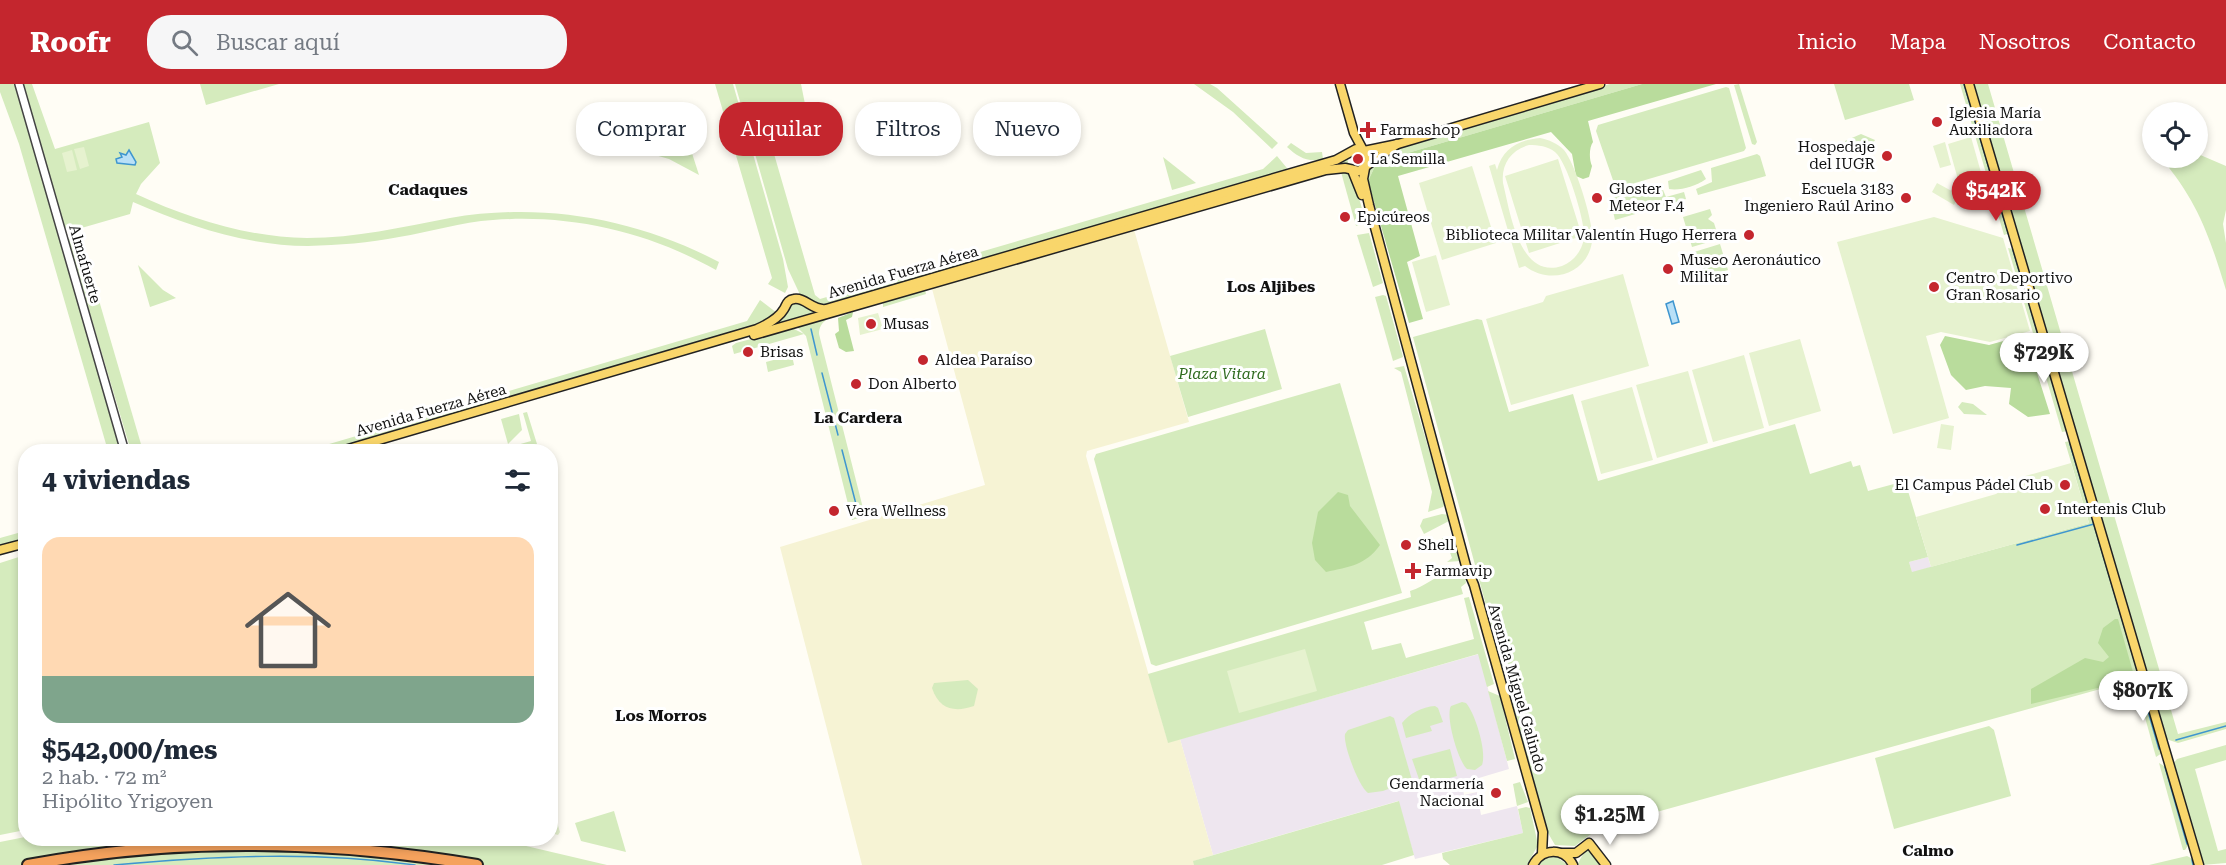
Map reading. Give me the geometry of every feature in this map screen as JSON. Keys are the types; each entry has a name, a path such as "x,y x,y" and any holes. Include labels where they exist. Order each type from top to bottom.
{"highway":[{"path":"28,865 94,854 208,846"},
{"path":"300,846 331,847 477,865"}],"main road":[{"path":"1340,84 1354,133 1368,157 1367,166"},
{"name":"Avenida Fuerza Aérea","path":"383,444 1106,230 1349,153 1397,144 1600,84"},
{"path":"1969,84 2199,865"},
{"path":"1352,169 1347,164 1354,133"},
{"name":"Avenida Fuerza Aérea","path":"365,444 747,333 765,326 784,311 787,303 792,299 815,309 826,309 1326,170 1359,171 1397,144"},
{"name":"Avenida Miguel Galindo","path":"1367,166 1363,179 1369,205 1466,566 1474,585 1543,832 1542,854"},
{"name":"Avenida Miguel Galindo","path":"1352,169 1362,197 1369,205"},
{"path":"784,311 787,318 799,322 807,314 805,303"},
{"path":"0,552 18,546"},
{"path":"0,552 18,549"},
{"name":"Avenida Miguel Galindo","path":"1543,832 1575,865"},
{"path":"1533,865 1542,854 1580,852 1590,843"},
{"path":"1575,865 1590,843"},
{"path":"1590,843 1606,865"}],"street":[{"name":"Almafuerte","path":"19,84 123,444"}],"shaded area":[{"path":"1133,226 1189,422 1087,451 1086,456 1168,742 1180,739 1213,855 1194,861 1194,865 862,865 780,547 985,485 931,285"},
{"path":"1928,557 1931,567 1912,573 1909,562"},
{"path":"1479,654 1509,769 1462,783 1464,795 1477,792 1481,815 1517,806 1523,833 1415,859 1398,801 1213,855 1180,739"}],"green space":[{"path":"0,84 19,84 123,444 106,444 19,144 0,92"},
{"path":"22,84 32,84 55,149 149,122 160,163 141,184 136,194 219,225 285,237 325,238 485,213 554,213 588,217 655,234 719,262 716,270 663,245 636,236 608,228 551,220 481,221 388,239 308,246 263,242 219,233 133,202 130,214 78,229 77,226 67,228 64,227"},
{"path":"200,84 279,84 206,105"},
{"path":"715,84 733,84 738,102 720,102"},
{"path":"735,84 801,84 805,102 740,102"},
{"path":"1194,84 1210,84 1217,88 1278,143 1272,149 1233,112"},
{"path":"1610,84 1642,84 1377,162 1368,181 1372,195 1368,196 1366,177 1370,165 1397,148"},
{"path":"1642,84 1716,84 1588,121 1593,142 1590,154 1592,166 1589,177 1583,179 1576,176 1572,154 1551,132 1398,176 1420,256 1407,262 1423,319 1409,323 1368,181 1377,162"},
{"path":"1739,84 1757,142 1755,145 1752,144 1734,85"},
{"path":"1834,84 1909,84 1914,100 1845,120"},
{"path":"1960,84 1966,84 2010,233 2004,235"},
{"path":"1972,84 1988,84 2178,734 2226,722 2226,729 2178,743 2166,739"},
{"path":"1729,88 1746,148 1744,151 1618,188 1615,186 1596,131 1598,125"},
{"path":"1861,134 1875,140 1866,154 1859,156 1847,151 1845,141"},
{"path":"1971,137 1982,176 1959,183 1948,144"},
{"path":"1540,138 1564,150 1583,194 1590,222 1592,242 1589,253 1583,262 1566,274 1545,275 1525,266 1519,268 1489,166 1495,164 1497,170 1503,156 1512,147 1518,143","holes":["1529,145 1549,148 1560,158 1579,207 1584,231 1583,243 1577,255 1562,266 1547,268 1536,263 1526,253 1513,225 1503,183 1504,170 1512,154"]},
{"path":"1945,142 1951,165 1940,168 1933,146"},
{"path":"1291,143 1306,153 1322,152 1323,159 1308,160 1299,156 1287,147"},
{"path":"84,147 89,166 80,169 74,149"},
{"path":"72,150 77,170 67,172 62,153"},
{"path":"1757,154 1760,156 1766,176 1698,195 1696,189 1712,182 1711,168"},
{"path":"658,156 693,156 699,175"},
{"path":"736,156 754,156 783,259 788,287 785,293 768,284 772,278"},
{"path":"756,156 775,156 815,295 820,299 1263,169 1277,156 1291,173 1347,157 1349,166 840,311 829,317 821,326 819,334 865,516 852,520 806,336 797,327 765,332 380,444 362,444 757,329 787,303 803,301 788,269"},
{"path":"1163,157 1196,183 1172,190"},
{"path":"2208,158 2226,166 2226,210 2223,224 2226,243 2226,290 2201,220 2169,168 2208,168"},
{"path":"1558,159 1582,236 1529,253 1505,176"},
{"path":"1472,166 1496,243 1442,260 1419,183"},
{"path":"1701,170 1706,179 1702,182 1683,189 1669,189 1668,181"},
{"path":"1341,172 1350,174 1353,178 1366,222 1356,226"},
{"path":"1937,183 1959,195 1954,205 1932,192"},
{"path":"1657,184 1661,185 1666,197 1684,192 1686,199 1615,220 1610,198"},
{"path":"1710,209 1712,215 1708,219 1714,223 1719,239 1692,247 1683,217"},
{"name":"Centro Deportivo Gran Rosario","path":"1934,217 2003,238 2030,331 1990,342 1941,332 1926,336 1949,418 1893,434 1837,242"},
{"path":"79,232 141,444 129,444 68,240"},
{"path":"1369,233 1383,283 1373,287 1357,235"},
{"path":"1720,244 1728,270 1701,278 1694,252"},
{"path":"2008,248 2013,249 2067,431 2062,432"},
{"path":"1436,255 1450,305 1426,312 1412,262"},
{"path":"138,265 163,290 176,298 150,307"},
{"path":"1623,274 1649,366 1511,405 1486,319 1543,302 1546,296"},
{"path":"925,290 926,294 883,307 883,300"},
{"path":"1386,296 1403,357 1393,361 1375,297"},
{"path":"760,300 777,313 753,329 357,444 329,444 747,321"},
{"path":"853,312 852,317 846,320 854,351 846,352 839,348 835,334 839,331 838,318"},
{"name":"Musas","path":"878,313 883,329 860,335 858,318"},
{"path":"1477,319 1482,320 1509,412 1573,394 1598,481 1795,424 1810,474 1851,461 1853,467 1860,465 1868,491 1905,481 1928,557 1909,562 1912,572 2089,523 2065,442 2071,441 2140,678 1599,828 1575,846 1555,845 1548,833 1413,337"},
{"path":"792,328 804,334 734,354 732,346 736,343"},
{"name":"Plaza Vitara","path":"1265,329 1282,389 1188,417 1170,356"},
{"path":"2025,335 2050,414 2028,417 2009,404 2011,388 1985,386 1966,390 1951,375 1940,345 1945,336 1989,345"},
{"path":"1800,339 1821,411 1769,426 1749,353"},
{"path":"792,355 794,365 768,372 766,362"},
{"path":"1744,355 1764,428 1713,442 1692,370"},
{"path":"1404,366 1445,504 1443,507 1428,512 1432,492 1401,372 1394,368"},
{"path":"1688,371 1708,443 1657,458 1636,385"},
{"path":"1340,383 1402,593 1156,666 1151,664 1094,459 1096,454"},
{"path":"1632,387 1653,460 1601,474 1581,401"},
{"path":"1962,402 1973,404 1987,415 1964,414 1958,407"},
{"path":"527,412 537,444 520,444 531,441 523,413"},
{"path":"519,414 522,430 508,444 501,419"},
{"path":"1941,424 1954,426 1951,450 1937,448"},
{"path":"2071,463 2089,523 1931,567 1916,517 1996,494 2022,477"},
{"path":"1338,492 1348,495 1350,506 1380,545 1363,561 1350,567 1326,572 1315,560 1312,543 1318,512"},
{"path":"1442,514 1449,515 1449,521 1424,534 1420,526 1423,519"},
{"path":"18,533 18,549 0,555 0,538"},
{"path":"1442,538 1455,538 1460,561 1447,562 1452,558 1447,544 1441,544"},
{"path":"18,557 18,831 0,835 0,563"},
{"path":"1451,571 1465,576 1466,583 1461,587 1463,594 1364,622 1372,650 1401,643 1406,658 1474,639 1464,598 1469,597 1494,684 1487,687 1478,654 1168,743 1148,674 1411,597 1410,591"},
{"path":"2118,619 2135,679 2031,704 2031,689 2085,658 2103,662 2109,657 2098,643 2103,628"},
{"path":"1305,649 1317,691 1239,713 1227,671"},
{"path":"968,680 978,689 974,706 967,708 948,708 939,701 932,688 934,683"},
{"path":"2136,685 2144,688 2162,753 2156,757"},
{"path":"1488,691 1500,696 1515,759 1507,761"},
{"path":"1466,703 1473,715 1482,742 1482,765 1475,770 1467,769 1463,764 1451,728 1451,706"},
{"path":"1435,706 1443,722 1430,726 1432,731 1406,738 1402,723 1405,719 1417,711"},
{"path":"1390,716 1394,718 1412,780 1383,791 1368,793 1360,783 1352,765 1346,747 1345,734 1348,730"},
{"path":"1989,726 1994,730 2011,796 1894,829 1875,758"},
{"path":"2226,745 2226,760 2195,769 2218,851 2226,849 2226,863 2202,865 2172,765 2177,759"},
{"path":"1450,749 1457,776 1435,782 1420,782 1412,759"},
{"path":"2159,763 2166,767 2189,844 2185,850 2183,850"},
{"path":"1520,782 1528,802 1517,806 1513,784"},
{"path":"1399,801 1414,855 1382,865 1194,865 1193,861"},
{"path":"1530,808 1538,845 1527,865 1450,865 1443,859 1442,853 1523,833 1518,809"},
{"path":"614,811 626,852 581,841 575,823"},
{"path":"18,838 18,846 526,846 607,865 0,865 0,842"},
{"path":"1587,847 1606,865 1577,865"},
{"path":"1555,856 1568,865 1537,865 1544,858"},
{"path":"2187,856 2193,859 2196,865 2149,865"}],"water":[{"path":"129,150 136,162 135,165 117,163 116,159 122,157 120,153 126,155"},
{"path":"1673,301 1679,322 1672,324 1666,304"}],"waterway":[{"path":"1964,84 2009,236"},
{"path":"2013,250 2066,428"},
{"path":"811,329 817,355"},
{"path":"822,373 838,435"},
{"path":"2070,444 2138,673"},
{"path":"842,450 857,508"},
{"path":"2017,545 2094,524"},
{"path":"2142,691 2159,749"},
{"path":"2176,740 2226,726"},
{"path":"2165,767 2187,844"},
{"path":"114,865 265,856 340,858 415,865"},
{"path":"2192,860 2193,865"}],"place":[{"name":"Iglesia María Auxiliadora","path":"1937,122"},
{"name":"Farmashop","path":"1368,130"},
{"name":"Hospedaje del IUGR","path":"1887,156"},
{"name":"La Semilla","path":"1358,159"},
{"name":"Gloster Meteor F.4","path":"1597,198"},
{"name":"Escuela 3183 Ingeniero Raúl Arino","path":"1906,198"},
{"name":"Epicúreos","path":"1345,217"},
{"name":"Biblioteca Militar Valentín Hugo Herrera","path":"1749,235"},
{"name":"Museo Aeronáutico Militar","path":"1668,269"},
{"name":"Centro Deportivo Gran Rosario","path":"1934,287"},
{"name":"Musas","path":"871,324"},
{"name":"Brisas","path":"748,352"},
{"name":"Aldea Paraíso","path":"923,360"},
{"name":"Don Alberto","path":"856,384"},
{"name":"El Campus Pádel Club","path":"2065,485"},
{"name":"Intertenis Club","path":"2045,509"},
{"name":"Vera Wellness","path":"834,511"},
{"name":"Shell","path":"1406,545"},
{"name":"Farmavip","path":"1413,571"},
{"name":"Gendarmería Nacional","path":"1496,793"}],"district":[{"name":"Cadaques","path":"428,189"},
{"name":"Los Aljibes","path":"1271,286"},
{"name":"La Cardera","path":"858,417"},
{"name":"Los Morros","path":"661,715"},
{"name":"Calmo","path":"1928,850"}]}
